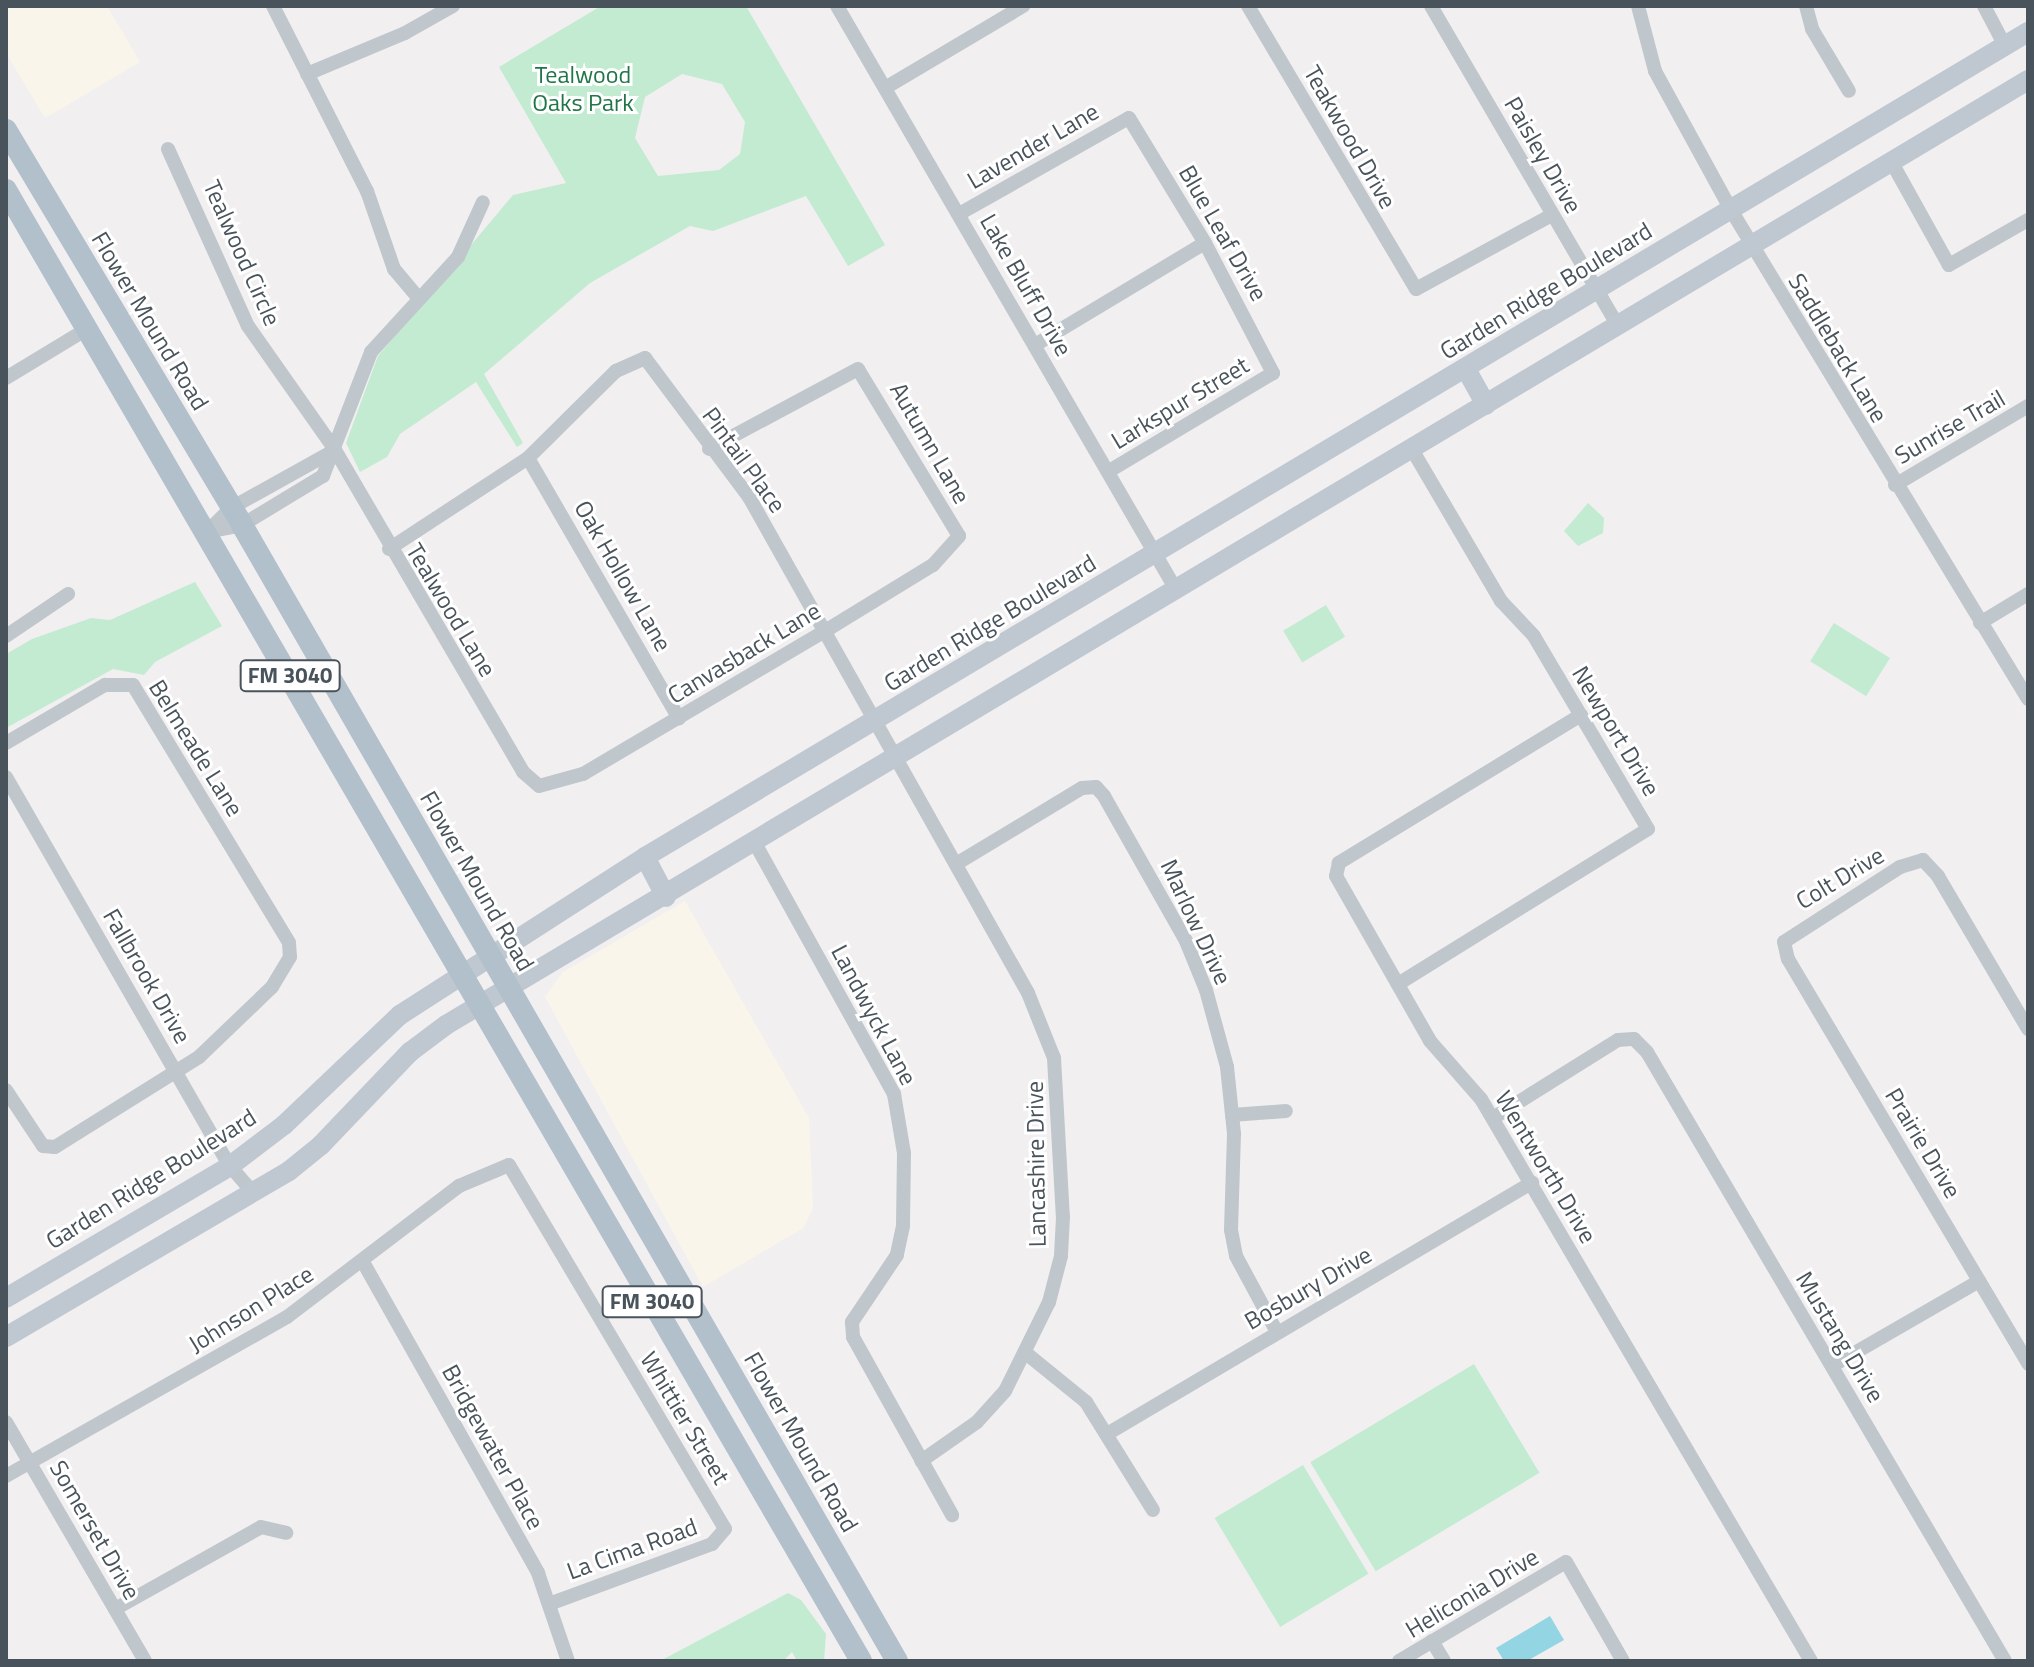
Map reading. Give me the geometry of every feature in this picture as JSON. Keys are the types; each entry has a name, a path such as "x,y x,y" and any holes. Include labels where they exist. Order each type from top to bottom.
{"main road":[{"name":"Garden Ridge Boulevard","path":"6,1298 230,1166 284,1125 400,1015 645,857 2028,32"},
{"path":"6,1337 254,1194 321,1145 410,1052 479,1006 756,845 1175,588 2028,80"},
{"name":"Flower Mound Road","path":"6,130 236,517 897,1661"},
{"name":"FM 3040","path":"6,190 861,1661"},
{"path":"1466,369 1486,405"},
{"path":"645,857 666,897"}],"street":[{"path":"273,6 367,191 394,269 418,298"},
{"path":"307,74 453,6"},
{"name":"Lake Bluff Drive","path":"837,6 1158,553 1175,588"},
{"path":"885,88 1023,6"},
{"name":"Teakwood Drive","path":"1248,6 1416,289 1552,215"},
{"name":"Paisley Drive","path":"1431,6 1618,326"},
{"name":"Saddleback Lane","path":"1638,6 1655,71 1731,210 1895,485 2028,699"},
{"path":"1806,6 1812,29 1849,91"},
{"path":"1984,6 2005,46"},
{"name":"Lavender Lane","path":"959,214 1129,118"},
{"name":"Blue Leaf Drive","path":"1129,118 1205,243 1273,373"},
{"name":"Tealwood Circle","path":"168,149 248,326 335,450"},
{"path":"1891,161 1949,265 2028,220"},
{"path":"207,532 323,476 371,352 458,257 483,202"},
{"path":"1035,345 1205,243"},
{"path":"6,378 87,329"},
{"name":"Pintail Place","path":"528,458 616,371 645,358 709,449 749,497 897,758"},
{"name":"Autumn Lane","path":"709,449 851,369 863,372 959,536"},
{"name":"Larkspur Street","path":"1109,471 1273,373"},
{"name":"Sunrise Trail","path":"1895,485 2028,406"},
{"name":"Newport Drive","path":"1398,984 1648,829 1534,636 1501,601 1412,449"},
{"path":"236,517 335,450"},
{"name":"Tealwood Lane","path":"335,450 389,549 523,772 539,786"},
{"path":"389,549 528,458"},
{"name":"Oak Hollow Lane","path":"528,458 679,718"},
{"name":"Canvasback Lane","path":"539,786 583,774 679,718 933,565 959,536"},
{"path":"6,636 68,594"},
{"path":"1980,623 2028,594"},
{"name":"Belmeade Lane","path":"6,743 105,685 133,685 289,943 290,957 272,987 231,1029 177,1071"},
{"name":"Wentworth Drive","path":"1581,715 1339,863 1336,876 1430,1041 1493,1118 1811,1661"},
{"name":"Lancashire Drive","path":"897,758 1028,993 1057,1076 1061,1256 1027,1354 1005,1391 977,1422 921,1461"},
{"name":"Fallbrook Drive","path":"6,777 12,804 177,1071 230,1166 254,1194"},
{"name":"Marlow Drive","path":"956,864 1082,788 1096,787 1186,941 1221,1042 1232,1115 1236,1256 1277,1332"},
{"name":"Landwyck Lane","path":"756,845 896,1102 905,1175 900,1241 880,1285 852,1322 853,1337 879,1389 952,1515"},
{"name":"Colt Drive","path":"1784,942 1900,867 1923,860 1938,876 2028,1029"},
{"name":"Prairie Drive","path":"1784,942 1788,959 2028,1364"},
{"name":"Mustang Drive","path":"1493,1118 1618,1040 1634,1039 1647,1052 2005,1661"},
{"path":"6,1090 49,1149 177,1071"},
{"path":"1232,1115 1286,1111"},
{"name":"Johnson Place","path":"6,1476 287,1317 459,1186 509,1165"},
{"name":"Whittier Street","path":"509,1165 725,1529"},
{"name":"Bosbury Drive","path":"1107,1434 1532,1183"},
{"name":"Bridgewater Place","path":"363,1262 538,1573 568,1661"},
{"path":"1832,1366 1979,1281"},
{"path":"1027,1354 1079,1394 1153,1510"},
{"name":"Somerset Drive","path":"6,1422 145,1661"},
{"path":"115,1609 261,1527 286,1533"},
{"name":"La Cima Road","path":"549,1604 712,1544 725,1529"},
{"name":"Heliconia Drive","path":"1399,1661 1566,1562 1623,1661"},
{"path":"1432,1641 1444,1661"}],"shaded area":[{"path":"6,6 107,6 140,62 45,118 6,53"},
{"path":"685,901 809,1118 813,1209 803,1228 703,1287 545,997 563,972"}],"green space":[{"name":"Tealwood Oaks Park","path":"601,6 746,6 885,245 848,266 806,196 713,231 690,226 590,283 484,374 523,443 517,447 476,382 400,434 387,457 360,472 346,443 378,356 513,195 566,183 499,67","holes":["682,74 722,84 745,122 740,154 719,170 658,176 635,138 645,97"]},
{"path":"1588,503 1604,518 1603,533 1578,546 1564,531"},
{"path":"195,582 222,626 155,662 144,675 113,669 6,728 6,654 32,639 91,618 110,620"},
{"path":"1326,605 1345,637 1302,662 1283,631"},
{"path":"1834,623 1890,658 1866,696 1810,661"},
{"path":"1474,1364 1539,1473 1376,1571 1310,1462"},
{"path":"1303,1465 1368,1574 1280,1627 1215,1518"},
{"path":"788,1593 801,1600 826,1634 824,1661 797,1661 792,1652 783,1661 660,1661"}],"water":[{"path":"1550,1616 1564,1640 1527,1661 1504,1661 1496,1648"}]}
